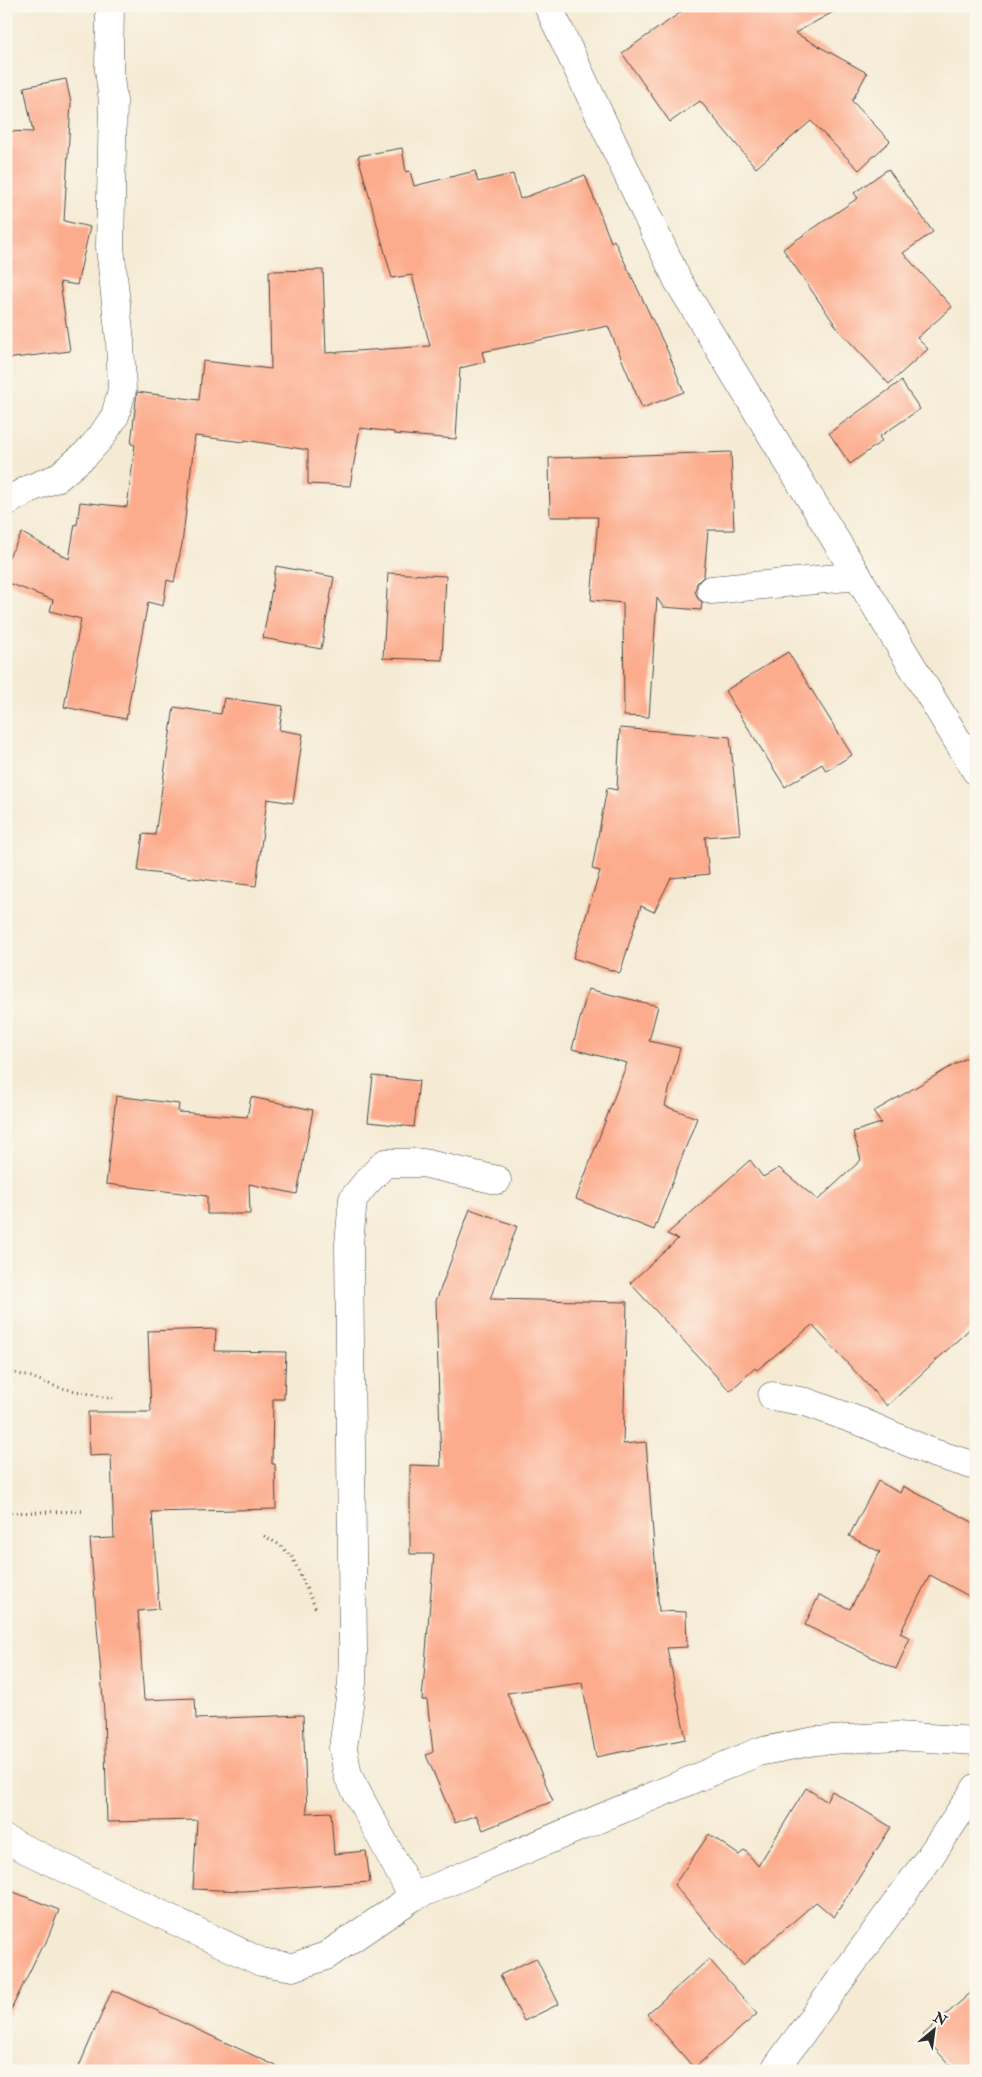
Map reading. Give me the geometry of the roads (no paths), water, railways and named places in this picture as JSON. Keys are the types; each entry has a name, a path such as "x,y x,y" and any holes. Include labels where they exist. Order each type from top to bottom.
{"street":[{"path":"6,502 31,488 57,478 86,454 101,437 115,416 122,390 120,341 110,247 113,101 110,70 110,6"},
{"path":"548,6 678,281 976,770"},
{"path":"711,590 858,576"},
{"path":"413,1897 348,1776 343,1748 352,1683 353,1652 349,1244 353,1199 386,1163 423,1163 497,1180"},
{"path":"772,1396 806,1402 864,1423 932,1454 976,1466"},
{"path":"6,1840 261,1962 293,1967 326,1956 413,1897 758,1752 815,1740 896,1736 976,1741"},
{"path":"774,2071 929,1858 976,1788"}]}
